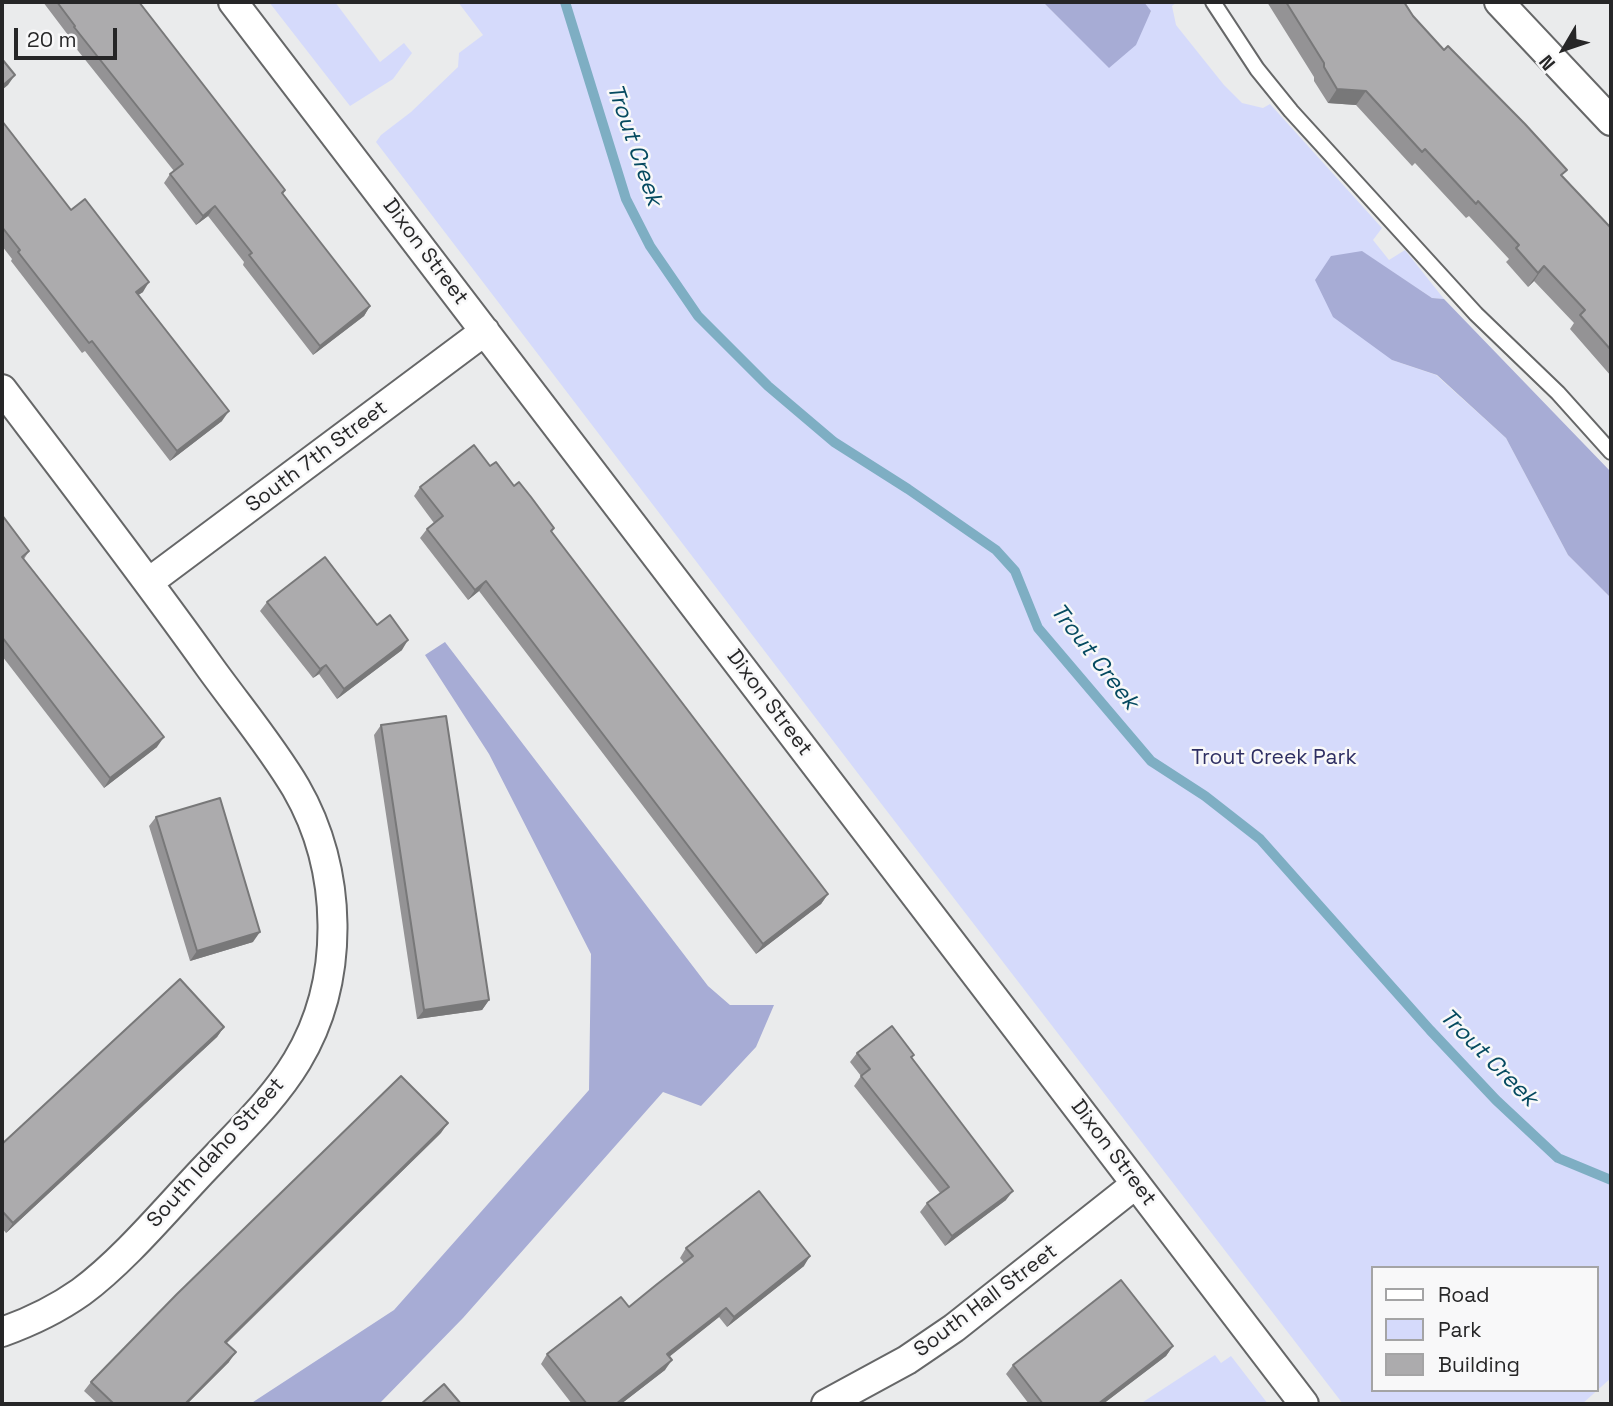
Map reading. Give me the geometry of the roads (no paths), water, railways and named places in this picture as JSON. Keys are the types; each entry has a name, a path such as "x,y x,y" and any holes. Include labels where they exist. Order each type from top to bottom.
{"street":[{"name":"Dixon Street","path":"233,2 1304,1404"},
{"path":"1499,2 1611,121"},
{"name":"South 7th Street","path":"149,582 485,331"},
{"name":"South Idaho Street","path":"2,389 149,582 296,788 316,830 329,876 333,923 330,971 312,1028 298,1060 271,1099 116,1262 82,1291 45,1315 2,1332"},
{"name":"South Hall Street","path":"826,1404 907,1360 954,1328 1136,1184"}],"lane":[{"path":"1213,2 1258,69 1291,111 1476,314 1558,393 1611,452"}],"waterway":[{"name":"Trout Creek","path":"565,2 626,199 650,246 698,316 768,386 834,442 996,550 1015,571 1038,628 1151,761 1205,796 1260,839 1430,1030 1496,1100 1558,1158 1611,1180"}],"park label":[{"name":"Trout Creek Park","path":"1274,758"}]}
